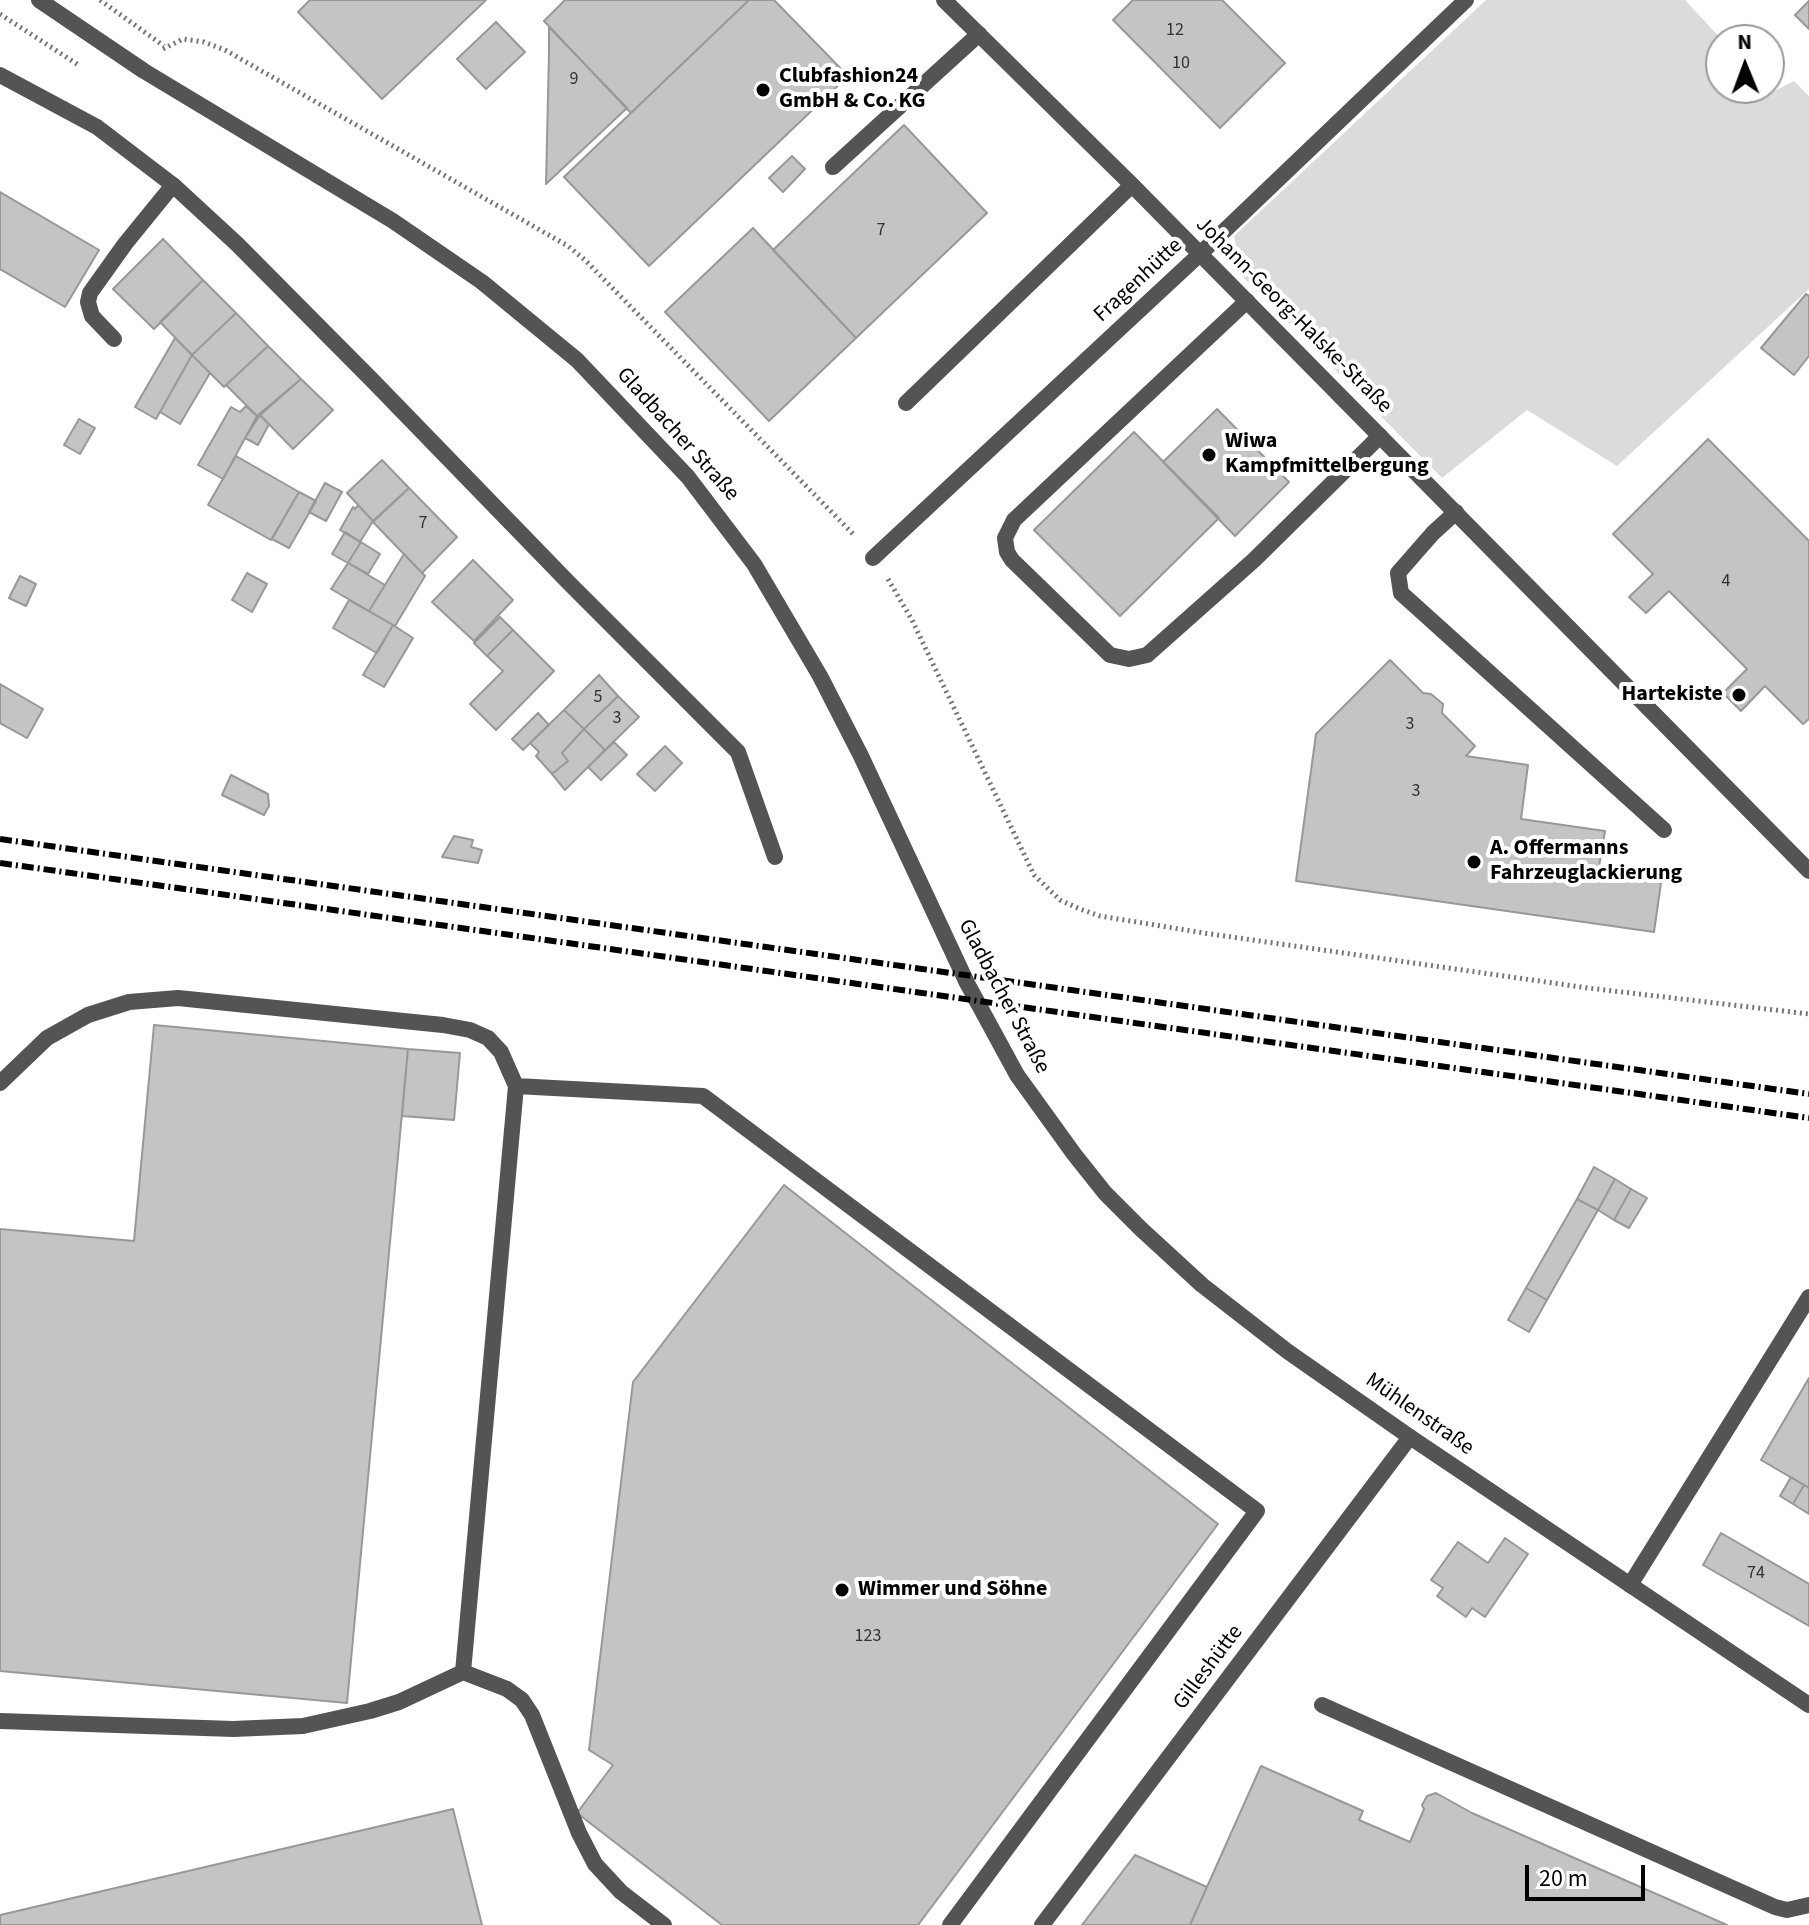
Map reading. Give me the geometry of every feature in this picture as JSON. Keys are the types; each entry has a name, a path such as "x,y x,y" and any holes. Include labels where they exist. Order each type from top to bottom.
{"street":[{"name":"Gladbacher Straße","path":"39,0 144,71 343,189 482,282 577,360 688,477 747,554 805,649 861,756 967,983 1017,1075 1044,1114"},
{"name":"Johann-Georg-Halske-Straße","path":"944,0 1132,185 1809,871"},
{"name":"Fragenhütte","path":"873,558 1200,254 1466,0"},
{"path":"833,167 979,34"},
{"path":"0,75 97,127 173,185 247,254 738,752 775,857"},
{"path":"114,339 92,316 88,302 90,293 173,185"},
{"path":"906,403 1132,185"},
{"path":"1247,301 1014,520 1005,538 1012,560 1110,655 1129,659 1147,655 1254,560 1380,436"},
{"path":"1456,512 1398,573 1401,593 1664,830"},
{"path":"0,1083 27,1053 88,1015 129,1002 178,998 443,1025 470,1030 488,1038 501,1052 516,1086 463,1672"},
{"path":"516,1086 703,1096 1257,1511 950,1925"},
{"name":"Mühlenstraße","path":"1044,1114 1105,1193 1194,1278 1287,1351 1809,1705"},
{"path":"1630,1585 1809,1297"},
{"name":"Gilleshütte","path":"1042,1925 1410,1437"},
{"path":"0,1721 233,1729 303,1726 399,1702 463,1672 507,1689 522,1700 535,1723 579,1833 595,1864 621,1892 664,1925"},
{"path":"1322,1705 1775,1907 1787,1910 1809,1905"}],"path":[{"path":"0,14 82,68"},
{"path":"144,71 165,46 173,42 183,39 211,44 568,246 836,515 873,558 912,620 1034,875 1060,900 1100,916 1265,942 1588,988 1809,1014"}],"shaded area":[{"path":"1486,0 1685,0 1707,24 1705,104 1785,104 1785,86 1794,81 1809,96 1809,289 1617,466 1527,410 1442,478 1242,276 1234,236"}],"building":[{"path":"310,0 486,0 382,99 298,12"},
{"path":"565,0 749,0 631,113 544,21"},
{"path":"749,0 774,0 848,76 649,266 564,177"},
{"path":"1133,0 1222,0 1285,63 1220,128 1113,20"},
{"path":"1809,1 1809,29 1795,15"},
{"path":"496,22 525,52 486,89 457,59"},
{"path":"549,27 627,108 546,184 549,52"},
{"path":"904,125 987,213 856,338 773,250"},
{"path":"792,156 805,169 783,192 769,178"},
{"path":"0,192 99,250 65,307 0,269"},
{"path":"753,228 856,338 769,421 665,312"},
{"path":"163,239 203,280 154,329 113,289"},
{"path":"203,280 236,313 192,355 160,322"},
{"path":"1806,294 1809,296 1809,356 1794,375 1761,348"},
{"path":"236,313 268,346 224,387 192,355"},
{"path":"175,338 192,355 156,419 135,407"},
{"path":"268,346 301,379 257,416 226,385"},
{"path":"192,355 210,373 180,424 160,412"},
{"path":"301,379 333,410 293,449 260,415"},
{"path":"246,406 257,416 223,479 198,465 231,407 240,412"},
{"path":"1217,409 1289,482 1235,536 1163,462"},
{"path":"260,415 269,424 258,445 245,438"},
{"path":"79,419 95,428 80,454 64,445"},
{"path":"1134,432 1219,518 1120,616 1034,530"},
{"path":"1708,439 1809,541 1809,719 1803,724 1765,686 1741,711 1723,693 1747,669 1669,591 1646,613 1629,597 1653,574 1613,534"},
{"path":"236,456 299,492 271,540 208,505"},
{"path":"382,460 409,488 373,521 347,493"},
{"path":"325,483 342,492 326,521 309,512"},
{"path":"409,488 457,537 422,573 373,522"},
{"path":"299,492 316,501 289,548 272,539"},
{"path":"358,505 373,521 360,542 340,530 353,507 355,509"},
{"path":"345,532 361,542 348,563 332,554"},
{"path":"361,542 380,554 368,574 348,563"},
{"path":"404,554 425,576 395,626 369,611"},
{"path":"473,560 513,600 474,641 432,602"},
{"path":"348,563 385,585 369,611 331,589"},
{"path":"247,573 267,584 252,612 232,600"},
{"path":"20,576 36,584 26,606 9,598"},
{"path":"349,600 393,625 377,653 333,628"},
{"path":"500,617 513,630 487,656 474,643"},
{"path":"393,625 413,638 384,687 363,675"},
{"path":"513,630 554,671 496,730 470,704 503,671 487,656"},
{"path":"1390,660 1423,693 1431,694 1443,704 1442,713 1475,746 1466,756 1528,765 1521,819 1605,831 1599,867 1662,876 1654,932 1296,881 1316,734"},
{"path":"599,675 618,696 584,729 564,710"},
{"path":"0,684 43,709 27,738 0,723"},
{"path":"618,696 639,717 605,750 584,729"},
{"path":"564,710 584,729 562,753 568,761 552,774 536,756 539,752 530,743"},
{"path":"538,713 549,725 523,750 512,739"},
{"path":"584,729 605,750 565,790 552,774 568,761 562,753"},
{"path":"614,742 627,755 601,780 588,767"},
{"path":"665,746 682,763 655,791 637,774"},
{"path":"231,775 268,794 269,806 264,815 222,795"},
{"path":"454,836 473,840 471,847 482,850 478,863 442,857"},
{"path":"154,1025 408,1049 347,1703 0,1671 0,1229 134,1241"},
{"path":"408,1049 460,1053 454,1120 402,1116"},
{"path":"1594,1167 1615,1179 1598,1210 1577,1199"},
{"path":"1615,1179 1631,1189 1614,1220 1598,1210"},
{"path":"784,1185 1218,1524 918,1925 722,1925 577,1813 613,1765 589,1750 633,1382"},
{"path":"1631,1189 1647,1198 1629,1228 1614,1220"},
{"path":"1577,1199 1598,1210 1547,1300 1526,1288"},
{"path":"1526,1288 1547,1300 1529,1332 1508,1320"},
{"path":"1809,1378 1809,1488 1761,1460"},
{"path":"1791,1477 1804,1485 1793,1504 1780,1496"},
{"path":"1804,1485 1809,1488 1809,1514 1793,1504"},
{"path":"1721,1533 1809,1584 1809,1626 1703,1565"},
{"path":"1505,1538 1528,1554 1485,1617 1472,1608 1466,1617 1437,1596 1443,1588 1431,1580 1458,1542 1488,1563"},
{"path":"1261,1766 1363,1811 1359,1820 1410,1842 1424,1809 1422,1805 1427,1796 1436,1793 1472,1813 1727,1925 1190,1925"},
{"path":"453,1809 482,1925 0,1925 0,1915"},
{"path":"1135,1855 1207,1887 1190,1925 1082,1925"}],"railway":[{"path":"0,839 1809,1094"},
{"path":"0,863 1809,1118"}],"place":[{"name":"Clubfashion24 GmbH & Co. KG","path":"763,90"},
{"name":"Wiwa Kampfmittelbergung","path":"1209,455"},
{"name":"Hartekiste","path":"1739,695"},
{"name":"A. Offermanns Fahrzeuglackierung","path":"1474,862"},
{"name":"Wimmer und Söhne","path":"842,1590"}]}
